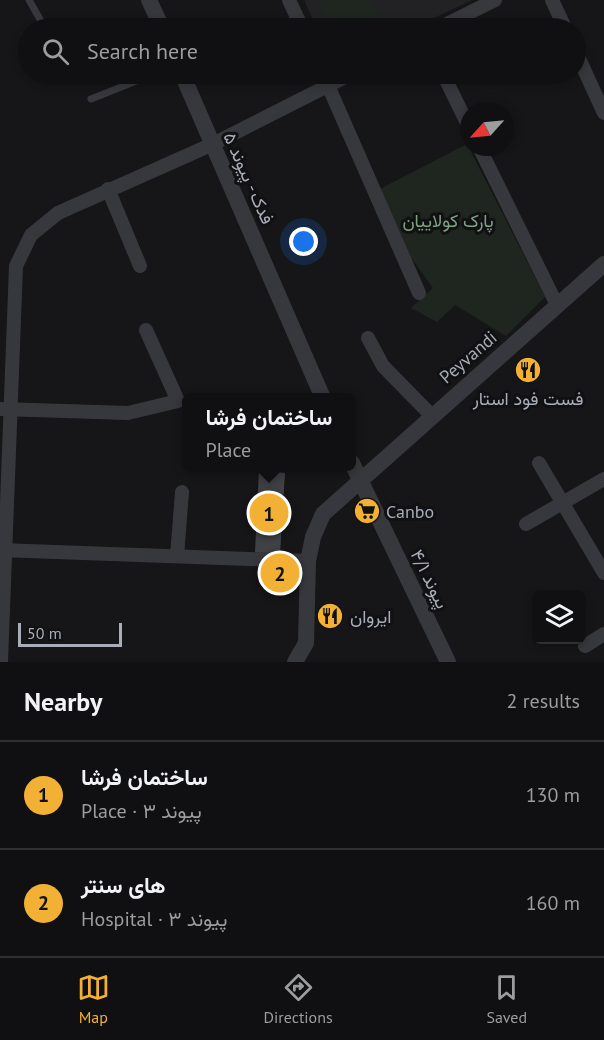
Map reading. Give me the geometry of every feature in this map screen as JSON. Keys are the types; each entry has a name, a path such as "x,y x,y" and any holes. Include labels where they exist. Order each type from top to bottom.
{"street":[{"path":"149,0 157,18"},
{"path":"289,0 297,18"},
{"path":"459,18 495,0"},
{"path":"552,0 560,18"},
{"path":"586,74 604,113"},
{"name":"فدک - پیوند ۵","path":"186,84 321,393"},
{"path":"1,662 5,409 16,266 31,235 58,213 213,144 317,84"},
{"path":"328,84 419,293"},
{"path":"448,84 460,109"},
{"path":"483,156 557,305"},
{"path":"108,189 140,266"},
{"name":"Peyvandi","path":"335,502 604,264"},
{"path":"5,409 128,413 178,401 146,330"},
{"path":"368,338 383,366 431,415"},
{"path":"295,662 306,643 308,561 313,537 323,514 335,502 355,498 374,507 380,462 359,462 356,460"},
{"path":"539,463 604,573"},
{"path":"355,471 360,482"},
{"path":"526,524 604,479"},
{"name":"پیوند ۴/۱","path":"360,482 448,662"},
{"path":"177,556 182,492"},
{"path":"3,550 308,561"},
{"path":"585,646 604,634"}],"lane":[{"path":"29,0 39,18"},
{"path":"91,99 129,84"}],"shaded area":[{"path":"304,0 472,0 434,18 312,18"},
{"path":"259,562 302,564 301,585 259,582"}],"green space":[{"path":"317,0 371,0 379,18 325,18"},
{"name":"پارک کولاییان","path":"460,148 460,156 473,156 545,297 506,336 455,305 437,322 411,308 433,288 405,249 376,191"}],"building":[{"path":"259,471 285,473 280,555 255,552"}],"place":[{"name":"فست فود استار","path":"528,370"},
{"name":"Canbo","path":"367,511"},
{"name":"ساختمان فرشا","path":"269,513"},
{"name":"های سنتر","path":"280,573"},
{"name":"ایروان","path":"330,616"}]}
